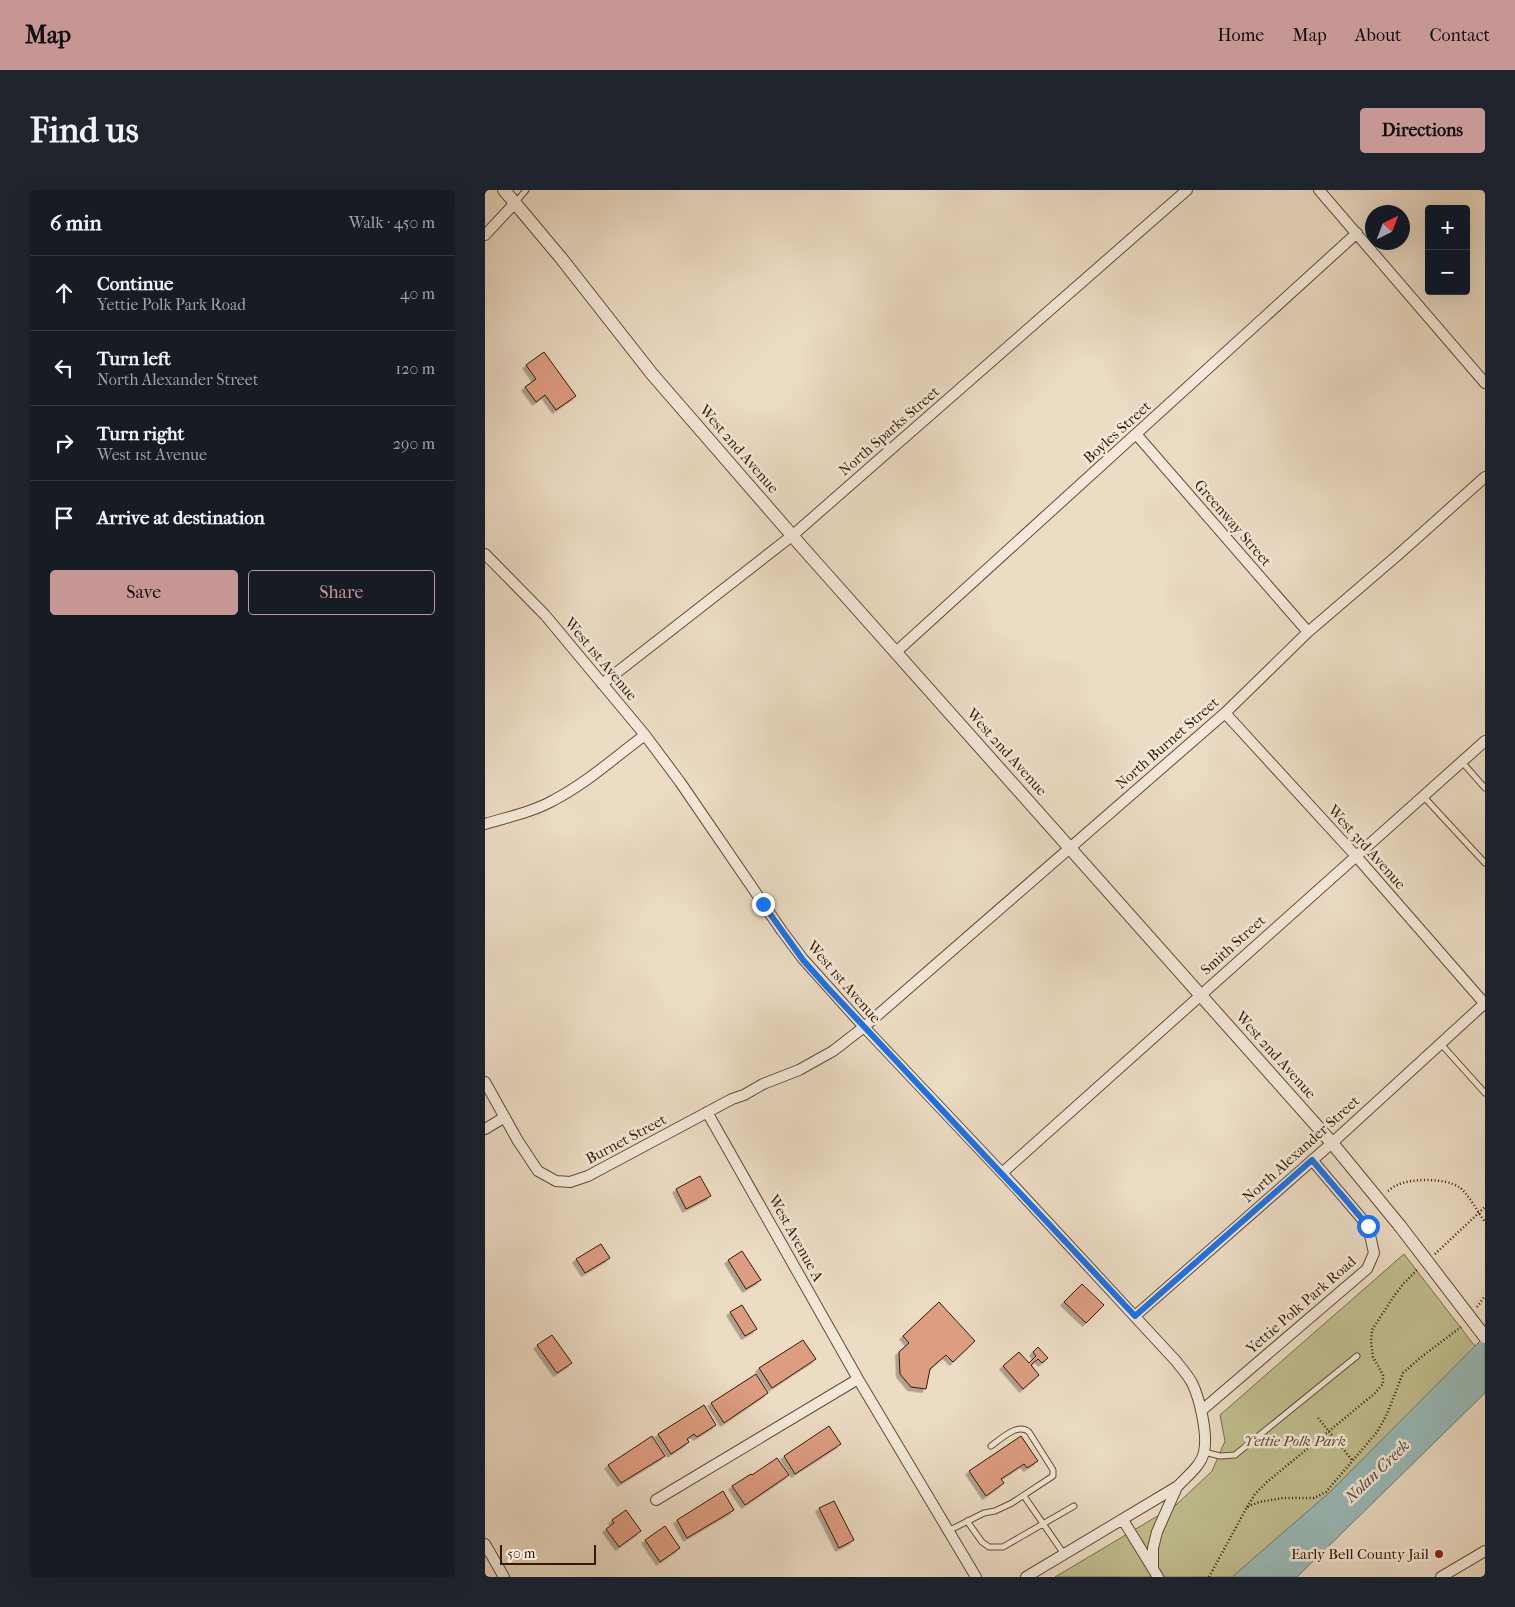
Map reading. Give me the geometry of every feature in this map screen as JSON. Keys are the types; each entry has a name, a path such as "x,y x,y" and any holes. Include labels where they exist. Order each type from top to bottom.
{"street":[{"name":"West 2nd Avenue","path":"503,190 561,258 652,374 831,581 1332,1142 1400,1226 1485,1337"},
{"name":"North Sparks Street","path":"602,684 793,535 1187,190"},
{"path":"1319,190 1485,383"},
{"path":"485,236 514,204"},
{"name":"Boyles Street","path":"896,652 1357,233"},
{"name":"Greenway Street","path":"1136,434 1309,632"},
{"name":"North Burnet Street","path":"864,1028 1225,713 1309,632 1485,477"},
{"name":"West 1st Avenue","path":"485,554 545,615 645,735 686,790 781,931 803,960 864,1028 1002,1173 1176,1361 1192,1383 1201,1410 1204,1452"},
{"name":"West 3rd Avenue","path":"1225,713 1356,856 1485,1003"},
{"path":"485,824 553,801 588,778 645,735"},
{"name":"Smith Street","path":"1002,1173 1485,741"},
{"name":"North Alexander Street","path":"1135,1316 1312,1160 1485,1003"},
{"name":"Burnet Street","path":"505,1117 538,1171 556,1181 570,1182 588,1176 763,1084 799,1070 833,1051 864,1028"},
{"path":"485,1082 505,1117 485,1129"},
{"name":"West Avenue A","path":"707,1112 858,1379 975,1577"},
{"name":"Yettie Polk Park Road","path":"1201,1410 1367,1269 1374,1253 1368,1226 1312,1160"},
{"path":"656,1500 858,1379"},
{"path":"1025,1577 1178,1486 1197,1466 1204,1452"},
{"path":"1155,1573 1153,1548 1157,1532 1178,1486"},
{"path":"1123,1520 1155,1573"},
{"path":"485,1544 504,1577"},
{"path":"1441,1577 1485,1551"}],"lane":[{"path":"514,204 526,190"},
{"path":"1462,761 1485,788"},
{"path":"1423,796 1485,863"},
{"path":"1440,1044 1485,1093"},
{"path":"1204,1452 1220,1456 1235,1455 1357,1356"},
{"path":"948,1531 984,1514 995,1512 1024,1496 1053,1476 1053,1470 1025,1428 1019,1428 991,1446"},
{"path":"1024,1496 1064,1554"},
{"path":"967,1521 982,1542 989,1547 1003,1547 1074,1506"}],"path":[{"path":"1378,1198 1397,1185 1413,1181 1435,1180 1451,1183 1461,1188 1485,1222"},
{"path":"1431,1257 1485,1206"},
{"path":"1209,1577 1255,1494 1374,1394 1383,1384 1383,1375 1373,1357 1372,1330 1404,1283 1424,1264"},
{"path":"1474,1312 1485,1296"},
{"path":"1247,1507 1259,1502 1283,1498 1314,1498 1326,1492 1377,1432 1387,1414 1403,1373 1461,1326"},
{"path":"1319,1418 1352,1460"}],"green space":[{"name":"Yettie Polk Park","path":"1404,1254 1484,1358 1244,1577 1055,1577 1176,1505 1212,1471 1225,1441 1220,1415"}],"water":[{"name":"Nolan Creek","path":"1485,1336 1485,1393 1297,1577 1232,1577 1330,1492"}],"building":[{"path":"544,352 576,396 556,410 545,395 536,402 525,387 536,379 526,365"},
{"path":"700,1176 711,1196 686,1209 676,1189"},
{"path":"601,1244 610,1258 585,1273 576,1259"},
{"path":"742,1251 761,1280 746,1289 728,1260"},
{"path":"1082,1284 1104,1305 1086,1323 1064,1302"},
{"path":"939,1302 975,1341 953,1362 946,1355 930,1369 926,1389 911,1387 900,1374 899,1352 909,1343 903,1336"},
{"path":"742,1305 757,1329 745,1336 730,1312"},
{"path":"552,1335 572,1363 557,1373 537,1345"},
{"path":"803,1340 816,1359 772,1388 759,1368"},
{"path":"1038,1347 1048,1358 1042,1363 1038,1359 1031,1365 1039,1375 1023,1389 1003,1366 1019,1352 1029,1363 1036,1356 1033,1352"},
{"path":"756,1374 768,1393 724,1423 711,1403"},
{"path":"704,1405 716,1425 697,1437 694,1434 687,1439 689,1442 671,1454 658,1434"},
{"path":"829,1426 841,1444 795,1474 784,1456"},
{"path":"652,1436 665,1456 621,1483 608,1465"},
{"path":"1021,1436 1038,1461 1027,1468 1024,1464 1001,1479 1004,1483 986,1496 969,1471"},
{"path":"777,1458 789,1475 745,1505 732,1486"},
{"path":"723,1491 734,1510 687,1538 677,1520"},
{"path":"834,1501 854,1540 839,1548 819,1508"},
{"path":"626,1510 641,1531 619,1547 606,1529 614,1523 612,1520"},
{"path":"665,1526 680,1548 660,1562 645,1540"}],"place":[{"name":"Early Bell County Jail","path":"1439,1554"}],"route":[{"path":"763,904 803,960 864,1028 1135,1316 1312,1160 1368,1226"}]}
